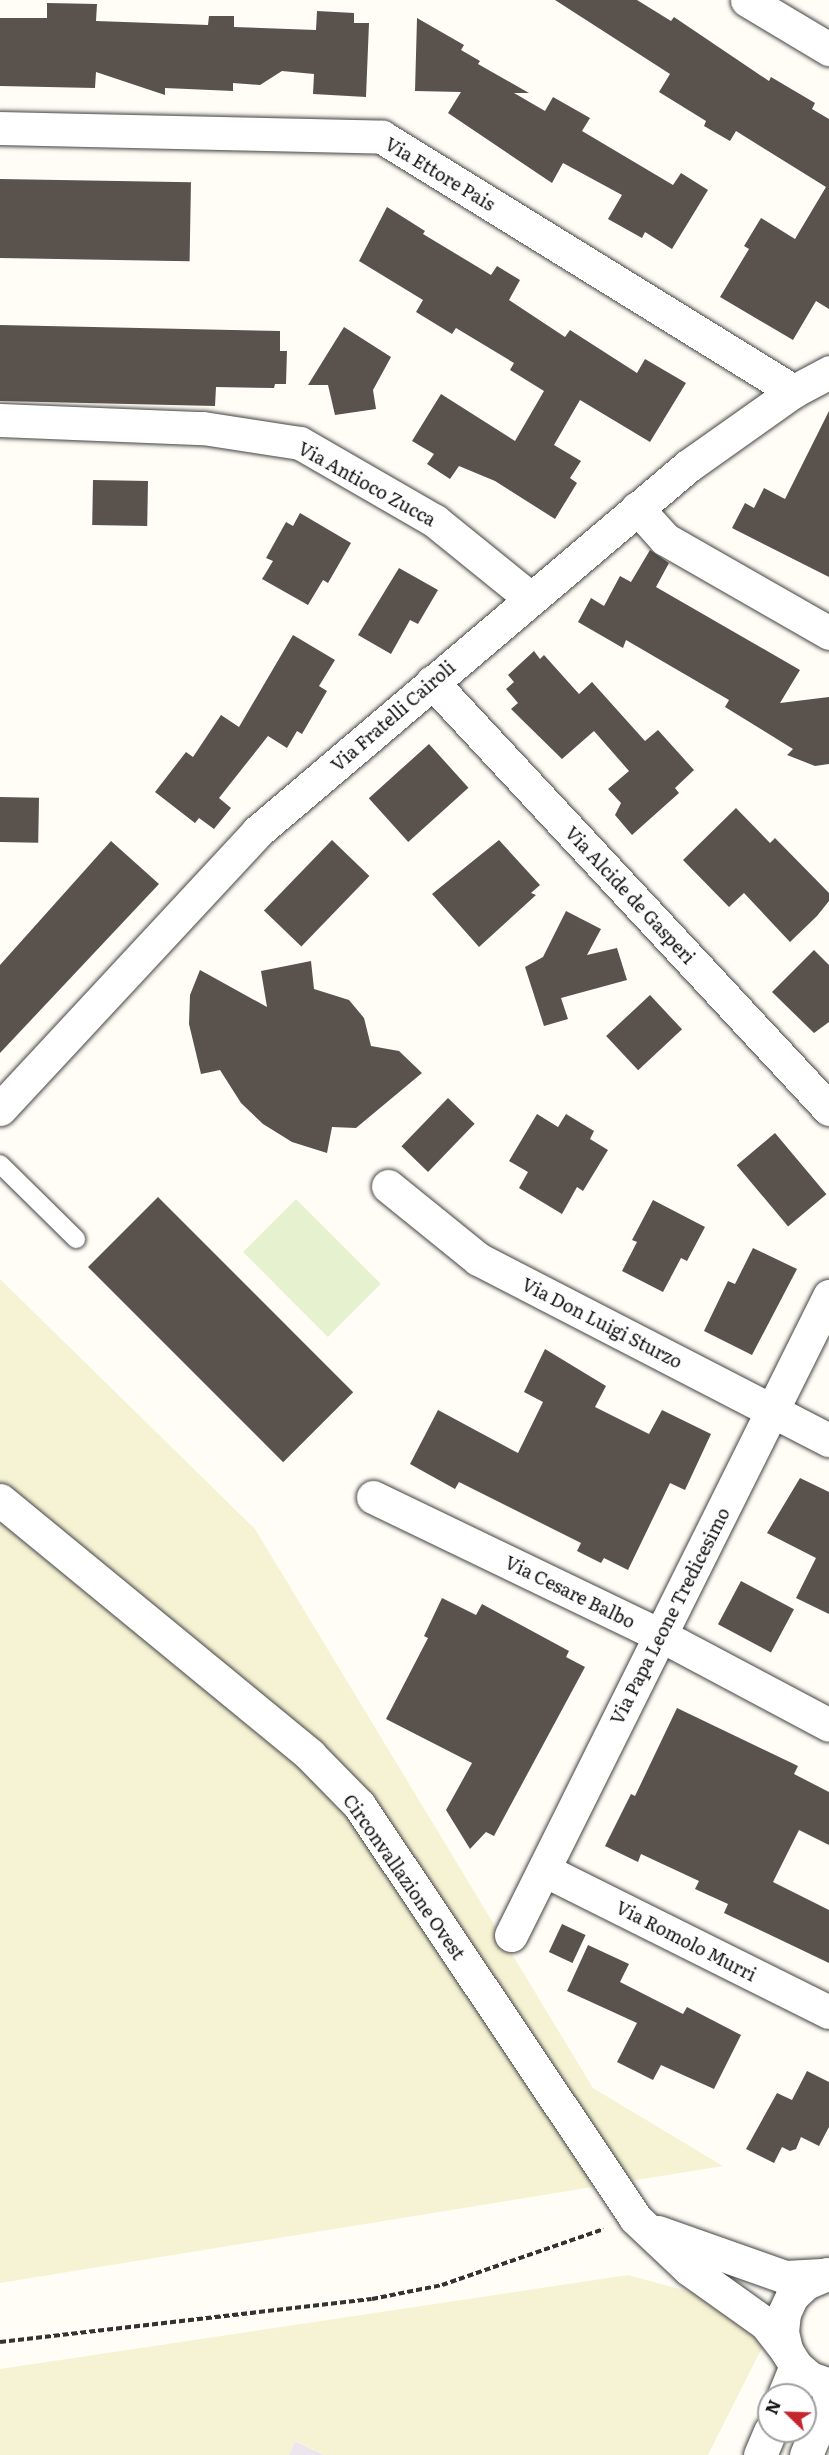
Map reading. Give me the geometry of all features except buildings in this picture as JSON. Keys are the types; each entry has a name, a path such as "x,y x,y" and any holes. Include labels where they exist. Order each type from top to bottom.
{"street":[{"path":"747,0 829,49"},
{"name":"Via Ettore Pais","path":"0,128 382,137 794,391"},
{"name":"Via Fratelli Cairoli","path":"0,1109 257,832 688,466 794,391 829,372"},
{"name":"Via Antioco Zucca","path":"0,420 202,428 300,443 435,521 530,598"},
{"path":"637,508 665,539 829,633"},
{"name":"Via Alcide de Gasperi","path":"432,682 829,1108"},
{"name":"Via Don Luigi Sturzo","path":"388,1186 478,1259 829,1440"},
{"name":"Via Papa Leone Tredicesimo","path":"511,1935 829,1296"},
{"name":"Via Cesare Balbo","path":"373,1497 660,1635 829,1725"},
{"name":"Circonvallazione Ovest","path":"0,1500 310,1755 359,1805 643,2223 689,2269 766,2324 789,2371 829,2385"},
{"name":"Via Romolo Murri","path":"544,1870 829,2012"},
{"path":"643,2223 784,2277 827,2272"},
{"path":"789,2371 782,2332 788,2305 806,2283 827,2272"},
{"path":"806,2455 829,2400"}],"lane":[{"path":"0,1164 76,1239"}],"path":[{"path":"0,2342 372,2299 442,2285 643,2223"}],"shaded area":[{"path":"0,1279 255,1529 593,2088 723,2166 0,2283"},
{"path":"628,2275 778,2316 708,2455 324,2455 295,2441 289,2455 0,2455 0,2369"},
{"path":"295,2441 324,2455 289,2455"}],"green space":[{"path":"296,1199 381,1284 328,1337 243,1252"}]}
